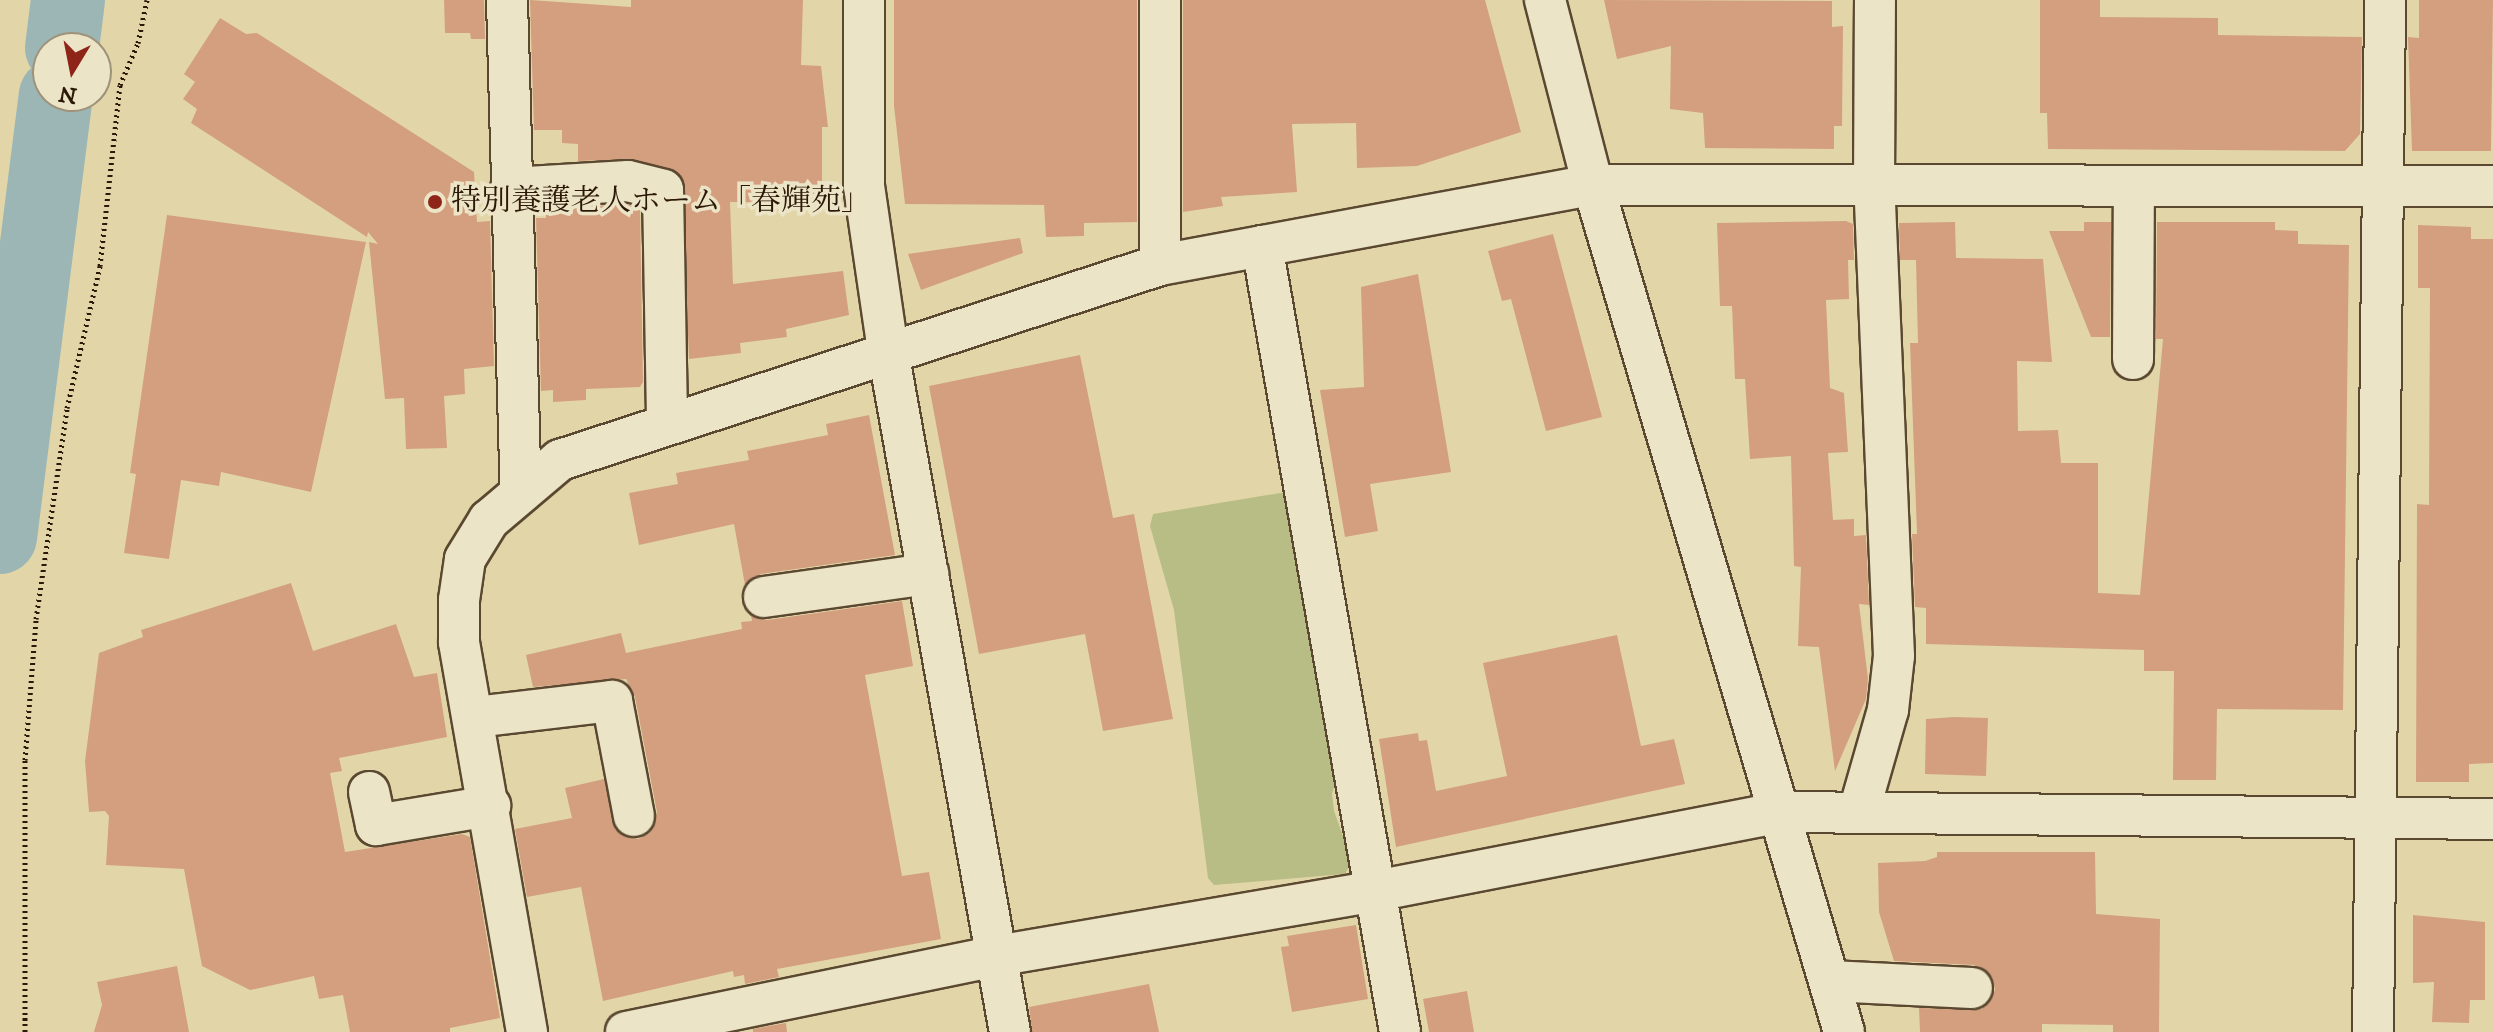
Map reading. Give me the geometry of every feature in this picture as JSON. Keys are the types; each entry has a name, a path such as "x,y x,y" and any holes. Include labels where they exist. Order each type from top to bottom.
{"street":[{"path":"507,0 521,491"},
{"path":"864,0 864,186 889,357 1010,1032"},
{"path":"1160,0 1160,265"},
{"path":"1545,0 1593,185 1783,812 1844,1032"},
{"path":"1859,811 1888,710 1894,656 1874,186 1875,0"},
{"path":"2373,1032 2373,818 2385,0"},
{"path":"511,188 628,181 663,190 667,424"},
{"path":"527,1032 475,717 459,642 465,559 489,520 560,460 889,357 1160,265 1593,185 2493,186"},
{"path":"2133,359 2134,187"},
{"path":"1262,246 1400,1032"},
{"path":"764,597 928,574"},
{"path":"475,717 612,701 634,816"},
{"path":"369,792 376,825 490,806"},
{"path":"626,1032 996,956 1375,891 1783,812 2493,819"},
{"path":"1830,981 1972,988"}],"path":[{"path":"25,1032 25,760 36,619 67,408 100,266 120,85 138,43 147,0"}],"green space":[{"path":"1286,492 1338,772 1332,794 1334,811 1352,861 1345,874 1214,885 1208,878 1174,610 1150,526 1153,514"}],"building":[{"path":"444,0 484,0 485,39 471,39 470,33 445,33"},
{"path":"530,0 631,7 631,0 803,0 801,65 821,66 828,127 822,127 822,203 730,202 733,284 843,271 849,315 786,329 787,337 740,343 741,353 689,359 682,177 633,159 578,161 578,144 562,143 562,130 534,130"},
{"path":"894,0 1137,0 1137,222 1084,223 1084,236 1046,237 1044,205 905,204 894,106"},
{"path":"1183,0 1485,0 1521,132 1417,166 1357,168 1356,123 1292,124 1297,192 1221,197 1223,206 1183,212"},
{"path":"1604,0 1832,1 1832,27 1843,26 1842,126 1834,126 1834,149 1705,148 1703,113 1670,109 1671,46 1617,59"},
{"path":"2040,0 2100,0 2100,17 2218,18 2218,35 2362,37 2360,134 2345,151 2048,149 2047,113 2040,113"},
{"path":"2419,0 2493,0 2491,151 2412,151 2408,37 2419,38"},
{"name":"特別養護老人ホーム「春輝苑」","path":"220,18 246,34 257,33 474,172 477,222 490,221 494,366 464,369 465,394 444,396 447,448 406,449 404,398 385,399 369,242 378,244 368,232 367,237 191,123 197,109 183,99 195,82 184,74"},
{"path":"626,204 640,208 643,382 640,387 586,389 586,400 553,402 553,390 541,391 536,218 546,218 546,209"},
{"path":"167,215 366,242 311,492 221,472 219,486 181,480 169,559 124,553 136,474 130,473"},
{"path":"1846,221 1853,224 1854,260 1848,260 1849,299 1826,300 1830,388 1844,393 1848,452 1828,453 1833,520 1854,519 1854,536 1866,535 1869,605 1859,604 1868,679 1866,699 1835,771 1819,647 1798,646 1801,567 1794,566 1791,456 1750,459 1745,379 1735,379 1732,306 1720,306 1717,223"},
{"path":"1955,222 1956,258 2043,259 2052,362 2017,361 2018,431 2058,430 2061,463 2098,463 2098,593 2140,595 2163,339 2156,339 2157,222 2275,222 2275,230 2298,231 2298,244 2349,245 2343,710 2217,709 2216,780 2173,780 2174,671 2144,671 2144,650 1926,644 1926,608 1915,607 1912,534 1917,534 1910,343 1918,343 1916,260 1900,260 1899,223"},
{"path":"2084,222 2111,222 2110,337 2091,337 2049,231 2084,231"},
{"path":"2418,225 2471,227 2471,239 2493,239 2493,763 2469,764 2469,782 2416,782 2417,504 2429,505 2430,288 2418,288"},
{"path":"1553,234 1602,417 1546,431 1511,299 1502,301 1488,251"},
{"path":"1020,238 1023,253 921,290 908,254"},
{"path":"1418,274 1451,472 1370,484 1378,531 1345,537 1320,390 1364,387 1361,287"},
{"path":"1080,355 1113,518 1134,514 1173,719 1103,731 1085,634 979,654 929,386"},
{"path":"869,415 895,555 761,574 745,585 734,524 639,545 629,493 678,484 676,473 749,460 747,451 828,435 826,424"},
{"path":"291,583 313,651 396,624 414,677 437,673 447,737 339,758 342,771 330,773 345,852 462,834 470,837 500,1018 450,1028 450,1032 350,1032 343,995 319,999 314,976 250,990 202,966 184,869 106,865 109,816 105,811 89,812 85,761 99,653 143,637 141,630"},
{"path":"902,601 913,666 865,675 902,876 929,872 941,939 777,969 779,977 745,984 744,975 734,977 733,971 603,1001 581,887 527,897 515,829 572,818 565,788 604,779 616,830 638,839 650,833 657,812 635,697 626,679 533,687 526,655 621,633 626,653 742,629 741,622 752,621 751,615 767,620"},
{"path":"1617,635 1641,746 1674,739 1685,784 1396,847 1379,739 1418,733 1419,741 1427,740 1436,791 1507,776 1483,663"},
{"path":"1988,718 1986,776 1925,774 1926,719"},
{"path":"1937,852 2095,852 2096,914 2160,919 2159,1032 2113,1032 2113,1025 2042,1024 2042,1032 1920,1032 1919,1008 1982,1009 1995,990 1992,977 1974,965 1894,961 1879,912 1878,863 1925,861 1937,857"},
{"path":"2413,915 2485,922 2485,1000 2470,1000 2469,1023 2432,1022 2434,982 2413,983"},
{"path":"1356,925 1368,999 1292,1012 1281,947 1289,946 1287,936"},
{"path":"177,966 189,1032 94,1032 102,1005 97,982"},
{"path":"1149,984 1159,1032 1032,1032 1029,1007"},
{"path":"1467,991 1474,1032 1429,1032 1423,999"},
{"path":"786,1023 787,1032 753,1032 753,1029"}],"waterway":[{"path":"64,32 68,0"},
{"path":"0,537 54,112"}],"place":[{"name":"特別養護老人ホーム「春輝苑」","path":"435,202"}]}
